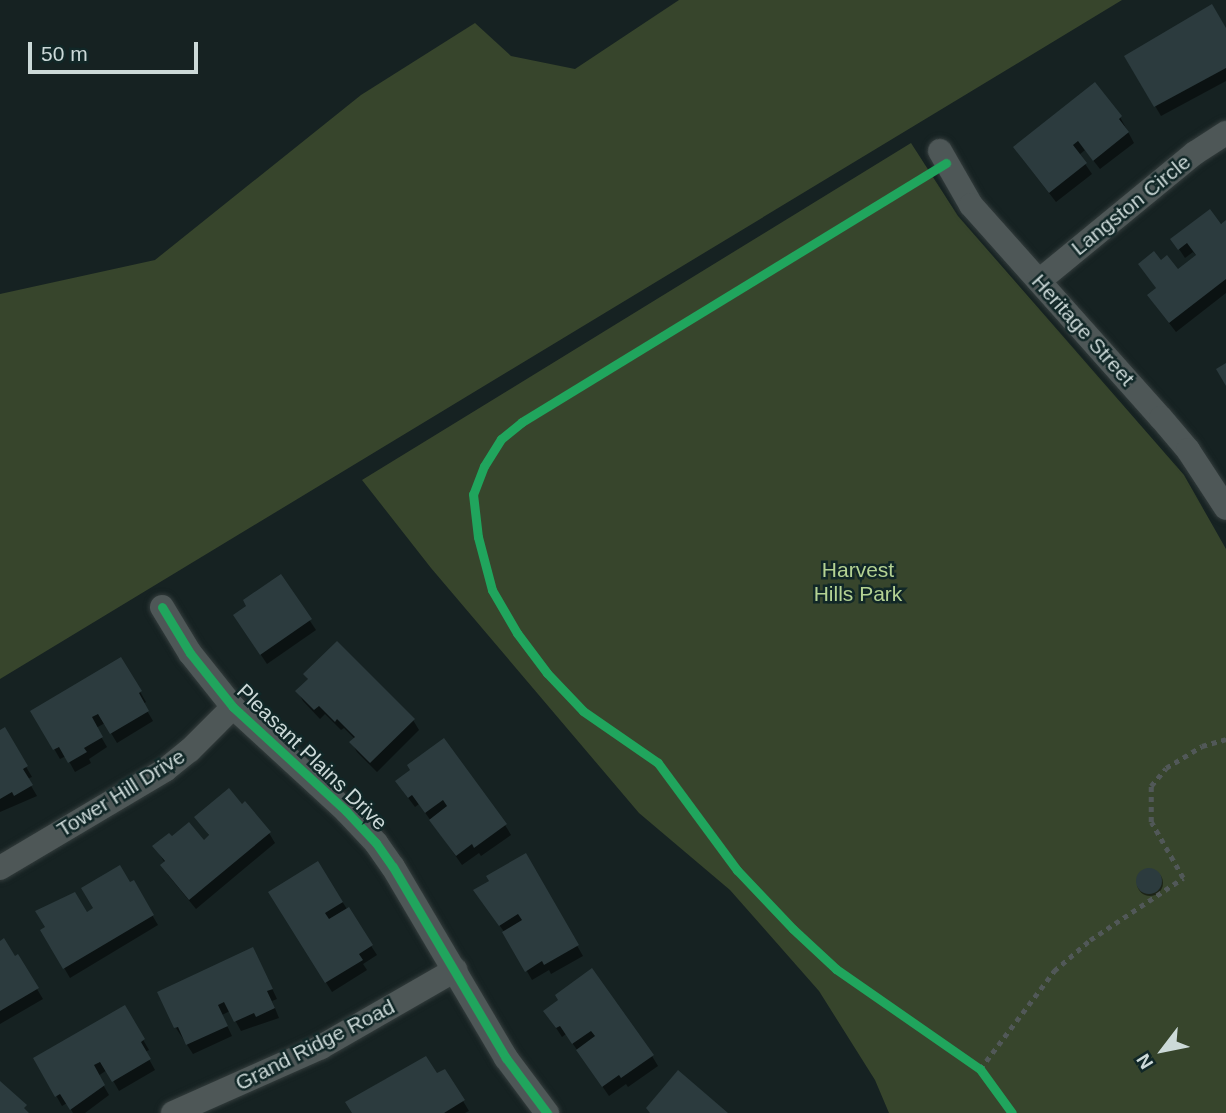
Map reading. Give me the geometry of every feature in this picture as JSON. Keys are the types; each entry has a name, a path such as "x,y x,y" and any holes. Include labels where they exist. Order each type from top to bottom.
{"street":[{"name":"Langston Circle","path":"1039,282 1184,162 1226,133"},
{"name":"Heritage Street","path":"940,151 971,205 1161,418 1225,505"},
{"name":"Pleasant Plains Drive","path":"162,607 190,653 233,707 346,811 376,844 455,970 506,1058 547,1113"},
{"name":"Tower Hill Drive","path":"0,868 165,770 190,750 233,707"},
{"name":"Grand Ridge Road","path":"173,1113 321,1047 455,970"}],"path":[{"path":"980,1069 1055,971 1090,940 1184,878 1151,822 1151,786 1166,768 1202,746 1226,739"},
{"path":"969,1061 980,1069 988,1080"}],"green space":[{"path":"679,0 1122,0 0,679 0,294 155,260 361,95 475,23 511,56 575,69"},
{"name":"Harvest Hills Park","path":"911,143 958,216 1184,475 1226,549 1226,1113 889,1113 875,1080 819,991 730,890 639,813 431,568 362,480"}],"building":[{"path":"1212,4 1226,28 1226,68 1154,107 1124,56"},
{"path":"1095,82 1122,116 1119,119 1129,132 1093,161 1078,141 1073,145 1087,163 1049,193 1013,147"},
{"path":"1210,209 1221,224 1226,220 1226,279 1169,323 1147,295 1156,288 1138,264 1154,251 1161,260 1167,255 1178,269 1196,255 1187,243 1178,250 1170,239"},
{"path":"1226,363 1226,386 1216,369"},
{"path":"281,574 312,619 260,655 233,615 246,606 243,600"},
{"path":"337,641 415,719 370,763 349,742 355,737 337,719 335,722 319,706 314,710 295,691 308,679 303,674"},
{"path":"121,657 142,691 139,693 149,711 110,734 98,714 92,717 103,737 84,748 87,752 68,763 59,747 53,750 30,711"},
{"path":"5,727 28,766 23,769 33,785 14,796 12,792 0,799 0,730"},
{"path":"444,738 507,824 474,848 472,844 456,856 429,820 447,806 443,800 425,813 412,795 408,798 395,781 410,770 407,765"},
{"path":"229,788 242,804 245,801 271,832 189,900 160,865 165,861 152,846 169,833 172,836 189,822 204,840 209,835 194,817"},
{"path":"526,853 579,945 544,965 542,961 525,972 502,932 522,920 518,914 499,926 473,890 489,881 486,876"},
{"path":"318,861 343,902 325,913 329,919 349,907 373,945 359,954 363,960 325,983 268,892"},
{"path":"120,865 130,882 134,880 154,915 63,969 40,930 45,927 35,911 75,892 87,912 93,908 81,888"},
{"path":"1149,868 1158,872 1162,881 1158,890 1149,894 1140,890 1136,881 1140,872"},
{"path":"4,938 15,956 18,954 39,988 0,1011 0,941"},
{"path":"253,947 273,989 267,991 275,1008 256,1017 254,1013 234,1022 224,1002 218,1005 228,1026 186,1045 178,1027 174,1028 157,992"},
{"path":"592,968 654,1055 621,1078 619,1075 602,1087 576,1050 595,1036 591,1031 572,1044 560,1026 556,1028 543,1011 558,1000 555,995"},
{"path":"125,1005 145,1039 141,1042 151,1059 112,1082 100,1062 94,1065 105,1085 70,1110 60,1094 55,1097 33,1058"},
{"path":"426,1056 437,1073 445,1069 465,1100 444,1113 352,1113 345,1102"},
{"path":"678,1070 728,1113 650,1113 646,1108"},
{"path":"0,1081 27,1105 24,1108 29,1113 0,1113"}],"cycle path":[{"path":"946,163 522,422 501,439 484,466 473,494 478,537 492,590 517,633 547,673 583,711 658,763 737,870 793,929 836,969 980,1069 1012,1113"},
{"path":"162,607 190,653 233,707 346,811 376,843 393,867 506,1058 547,1113"}]}
